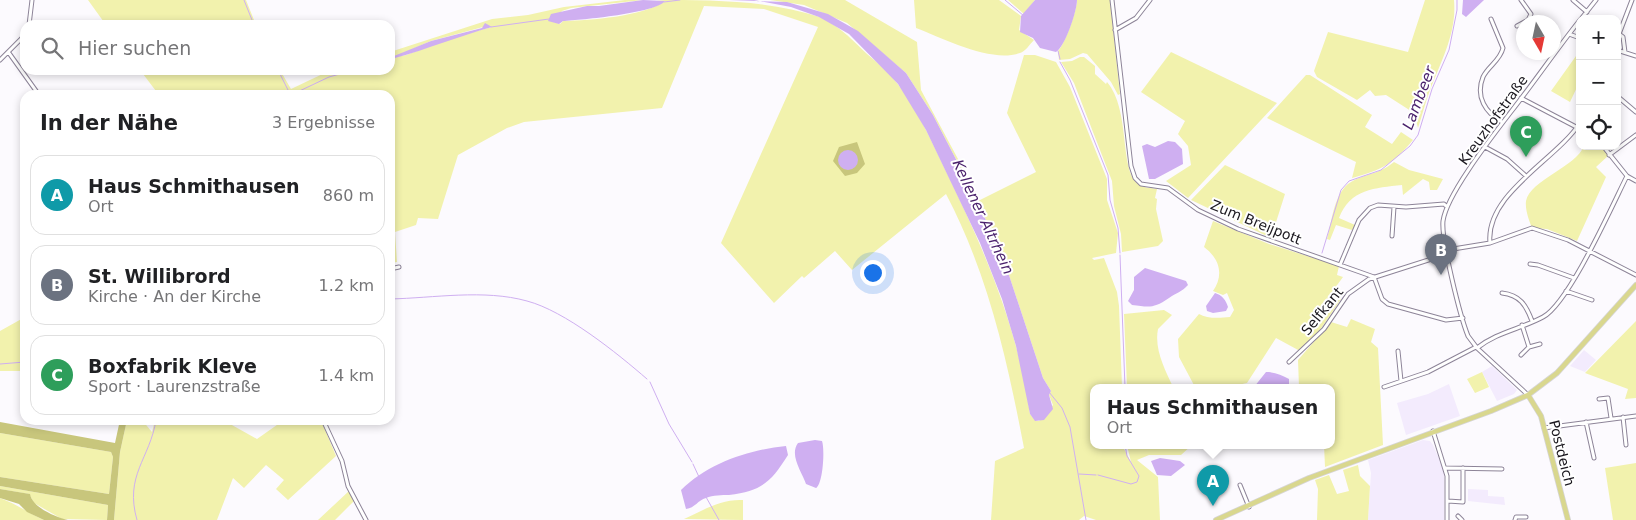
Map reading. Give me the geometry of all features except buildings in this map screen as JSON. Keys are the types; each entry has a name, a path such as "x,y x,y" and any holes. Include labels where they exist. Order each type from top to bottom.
{"main road":[{"path":"1216,520 1309,478 1522,398 1557,374 1636,285"},
{"name":"Postdeich","path":"1528,394 1538,408 1568,520"}],"street":[{"path":"30,20 32,0"},
{"name":"Zum Breijpott","path":"1112,0 1130,166 1139,182 1147,186 1168,188 1198,210 1238,229 1374,277"},
{"path":"1115,30 1136,18 1150,0"},
{"path":"1521,0 1530,15"},
{"path":"1573,0 1587,12"},
{"name":"Kreuzhofstraße","path":"1584,15 1596,0"},
{"path":"1624,52 1622,37 1619,34 1632,0"},
{"path":"1491,19 1503,48 1494,65 1483,77 1482,100 1484,107 1491,116 1502,122"},
{"name":"Kreuzhofstraße","path":"1477,348 1468,336 1463,318 1444,240 1443,221 1448,207 1485,147 1576,25"},
{"path":"1569,34 1576,37"},
{"path":"0,60 20,41"},
{"path":"1621,51 1636,56"},
{"path":"9,53 20,68"},
{"path":"25,75 35,90"},
{"path":"1521,98 1576,127"},
{"path":"1621,99 1636,112"},
{"path":"1490,243 1489,232 1492,219 1526,176 1576,130"},
{"path":"1609,155 1636,136"},
{"path":"1485,147 1507,159 1526,176"},
{"path":"1606,150 1627,176 1636,181"},
{"path":"1384,387 1428,372 1477,348 1501,333 1544,317 1557,306 1574,278 1627,176"},
{"path":"1340,265 1363,214 1370,208 1378,206 1444,204 1448,207"},
{"path":"1392,236 1394,207"},
{"name":"Selfkant","path":"1289,362 1324,329 1348,294 1374,277 1447,252 1490,243 1532,228 1551,233 1589,250 1636,275"},
{"path":"1429,244 1444,240"},
{"path":"1530,264 1574,278"},
{"path":"395,268 399,267"},
{"path":"1374,277 1382,299 1388,304 1446,320 1463,318"},
{"path":"1566,291 1592,300"},
{"path":"1502,293 1512,294 1523,301 1532,321"},
{"path":"1522,325 1529,347"},
{"path":"1521,355 1529,347 1540,344"},
{"path":"1477,348 1528,394"},
{"path":"1398,351 1401,382"},
{"path":"1521,388 1522,398"},
{"path":"1599,399 1608,398 1611,418"},
{"path":"1544,428 1623,416 1636,416"},
{"path":"1623,416 1626,444"},
{"path":"1586,422 1594,458"},
{"path":"325,425 342,461 348,486 366,520"},
{"path":"1432,431 1446,468 1448,501 1446,520"},
{"path":"1446,468 1502,469"},
{"path":"1448,501 1463,502 1462,468"},
{"path":"1240,485 1248,506"},
{"path":"1458,516 1462,520"},
{"path":"1515,520 1516,518 1526,517"}],"shaded area":[{"path":"857,142 865,164 857,173 845,176 833,161 839,147"},
{"path":"1584,350 1596,360 1585,372 1570,366"},
{"path":"1492,366 1517,390 1514,394 1497,401 1482,372"},
{"path":"1449,384 1460,416 1406,435 1397,403 1428,394"},
{"path":"0,422 115,443 119,425 126,425 120,452 114,520 107,520 108,505 0,486 0,477 109,494 113,457 111,452 0,433"},
{"path":"1423,440 1430,441 1433,445 1444,470 1444,520 1368,520 1371,473 1368,460"},
{"path":"0,489 30,494 39,507 68,520 44,520 27,512 19,504 0,498"},
{"path":"1468,489 1488,490 1488,496 1504,497 1505,505 1468,501"}],"green space":[{"path":"88,0 246,0 254,20 102,20"},
{"path":"625,0 643,0 571,8 562,11 554,22 560,24 563,21 630,14 643,11 665,1 656,0 697,0 739,2 780,7 820,17 834,25 883,68 897,83 911,103 929,136 973,228 997,288 1017,350 1030,414 1036,421 1039,421 1053,405 1049,395 1051,391 1043,378 1001,251 933,115 906,73 847,23 804,5 770,0 845,0 917,42 921,90 980,200 1036,172 1007,113 1024,55 1035,55 1056,62 1070,87 1107,179 1107,200 1118,233 1116,253 1092,258 1094,260 1104,258 1117,292 1122,384 1090,384 1090,449 1124,449 1131,462 1128,449 1188,449 1181,455 1149,455 1137,460 1158,477 1160,520 1096,520 1084,516 1079,520 991,520 995,461 1024,448 1011,382 985,286 961,224 946,194 852,270 835,251 804,278 802,276 774,303 721,243 818,27 764,9 704,6 662,108 524,122 507,128 458,155 438,219 418,218 416,225 395,232 395,90 155,90 144,75 283,75 291,89 320,75 395,75 395,57 492,27 483,27 431,41 395,57 395,50 492,19 528,15 564,7"},
{"path":"914,0 999,0 1021,16 1019,30 1034,40 1026,50 1008,55 996,55 968,48 916,28"},
{"path":"1008,0 1035,0 1024,14"},
{"path":"1077,0 1110,0 1120,94 1118,95 1111,82 1087,54 1083,53 1070,59 1059,60 1058,51 1070,27"},
{"path":"1425,0 1454,0 1454,12 1451,35 1428,95 1418,128 1414,113 1386,95 1375,96 1370,90 1357,100 1317,77 1314,71 1328,32 1408,52"},
{"path":"1171,52 1277,103 1188,198 1166,181 1191,165 1188,146 1178,134 1185,121 1141,92"},
{"path":"1576,56 1576,89 1570,102 1551,91"},
{"path":"1084,57 1095,66 1095,74 1106,84 1107,82 1114,94 1119,108 1132,177 1140,185 1157,189 1155,198 1157,199 1156,209 1163,241 1158,246 1122,252 1121,234 1114,206 1112,181 1074,83 1061,62 1072,61"},
{"path":"1306,75 1310,75 1372,115 1365,127 1392,144 1401,132 1413,140 1386,165 1352,178 1356,162 1267,118"},
{"path":"1582,150 1604,150 1609,155 1596,167 1606,177 1577,241 1547,229 1532,228 1526,208 1529,193 1579,154"},
{"path":"1394,162 1409,170 1443,179 1437,190 1430,190 1429,182 1423,179 1403,195 1402,185 1373,189 1357,196 1344,208 1339,218 1355,225 1352,230 1336,225 1330,240 1327,239 1334,208 1345,187 1356,179 1383,169"},
{"path":"1225,165 1285,194 1271,238 1191,200"},
{"path":"1213,221 1269,244 1339,266 1337,275 1343,277 1332,292 1341,299 1318,333 1300,351 1276,338 1247,383 1193,384 1179,357 1178,339 1199,314 1218,318 1230,317 1234,310 1227,293 1223,295 1213,291 1218,279 1219,267 1214,257 1204,247"},
{"path":"395,232 397,262 395,262"},
{"path":"1164,310 1172,315 1158,329 1157,337 1161,359 1172,384 1127,384 1124,314"},
{"path":"1351,319 1375,329 1371,342 1378,348 1383,445 1325,467 1324,449 1335,449 1335,384 1299,384 1298,360 1331,322 1347,327"},
{"path":"20,320 20,371 0,371 0,331"},
{"path":"1636,321 1636,398 1625,399 1628,389 1585,373"},
{"path":"1482,372 1489,387 1475,393 1467,379"},
{"path":"126,425 146,425 152,432 154,425 232,425 257,439 277,425 323,425 336,456 288,500 276,489 284,480 266,465 244,488 233,478 217,520 114,520 120,452"},
{"path":"0,433 111,452 113,457 109,494 0,477"},
{"path":"1636,463 1636,520 1613,520 1605,468"},
{"path":"1358,465 1360,476 1370,486 1368,520 1317,520 1318,489 1315,480 1329,475 1337,494 1349,491 1343,470"},
{"path":"0,486 108,505 107,520 62,519 34,503 29,494 0,489"},
{"path":"349,491 354,501 335,520 318,520"},
{"path":"0,498 12,503 44,520 0,520"},
{"path":"743,500 743,520 684,519 719,503"}],"water":[{"path":"643,0 665,1 648,9 617,15 563,21 559,24 548,21 551,14 587,6"},
{"path":"1035,0 1077,0 1070,28 1063,43 1056,52 1040,48 1033,38 1020,32 1021,16"},
{"path":"1463,0 1484,0 1466,17 1462,14"},
{"path":"760,1 787,2 828,14 858,31 906,73 933,115 1001,251 1043,378 1051,391 1049,395 1053,409 1044,420 1035,421 1030,414 1016,346 1002,299 980,243 926,130 898,84 849,34 819,17 791,7"},
{"path":"485,23 492,27 395,58 395,56 431,41 482,28"},
{"path":"1168,141 1175,142 1182,149 1183,164 1155,179 1149,179 1142,146 1147,144 1155,147"},
{"path":"848,150 855,153 858,160 855,167 848,170 841,167 838,160 841,153"},
{"path":"1145,268 1186,281 1188,285 1155,306 1132,305 1128,301 1134,290 1134,277"},
{"path":"1215,293 1225,300 1228,307 1226,311 1213,313 1207,311 1206,306"},
{"path":"1266,372 1278,374 1289,379 1289,384 1256,384"},
{"path":"815,440 822,441 823,451 822,473 816,488 806,484 797,464 795,453 798,443"},
{"path":"786,446 788,455 771,478 758,488 740,493 709,497 686,509 681,490 704,472 730,459"},
{"path":"1160,458 1180,461 1185,465 1171,476 1157,475 1151,461"}],"waterway":[{"path":"244,0 252,20"},
{"name":"Kellener Altrhein","path":"664,2 680,0"},
{"path":"1005,0 1024,16"},
{"name":"Lambeer","path":"1322,253 1341,190 1349,181 1381,170 1410,146 1418,135 1432,89 1449,50 1457,10 1457,0"},
{"name":"Kellener Altrhein","path":"491,27 549,19"},
{"path":"1058,51 1060,59"},
{"path":"1060,62 1070,80 1108,175 1110,200 1118,228 1120,253"},
{"path":"280,75 288,90"},
{"name":"Kellener Altrhein","path":"302,90 336,75"},
{"path":"1120,255 1125,384"},
{"path":"395,299 494,295 527,301 542,306 574,323 621,357 647,379"},
{"path":"0,364 20,362"},
{"path":"650,382 669,424 692,462"},
{"name":"Kellener Altrhein","path":"1049,392 1062,408 1070,427 1086,520"},
{"name":"Kellener Altrhein","path":"137,520 134,504 136,479 155,425"},
{"path":"1098,475 1131,484 1137,482 1139,476 1127,456 1126,449"},
{"path":"693,464 699,477"},
{"path":"1079,474 1096,475"},
{"path":"706,497 719,520"}],"place":[{"name":"Boxfabrik Kleve","path":"1526,157"},
{"name":"St. Willibrord","path":"1441,275"},
{"name":"Haus Schmithausen","path":"1213,506"}]}
